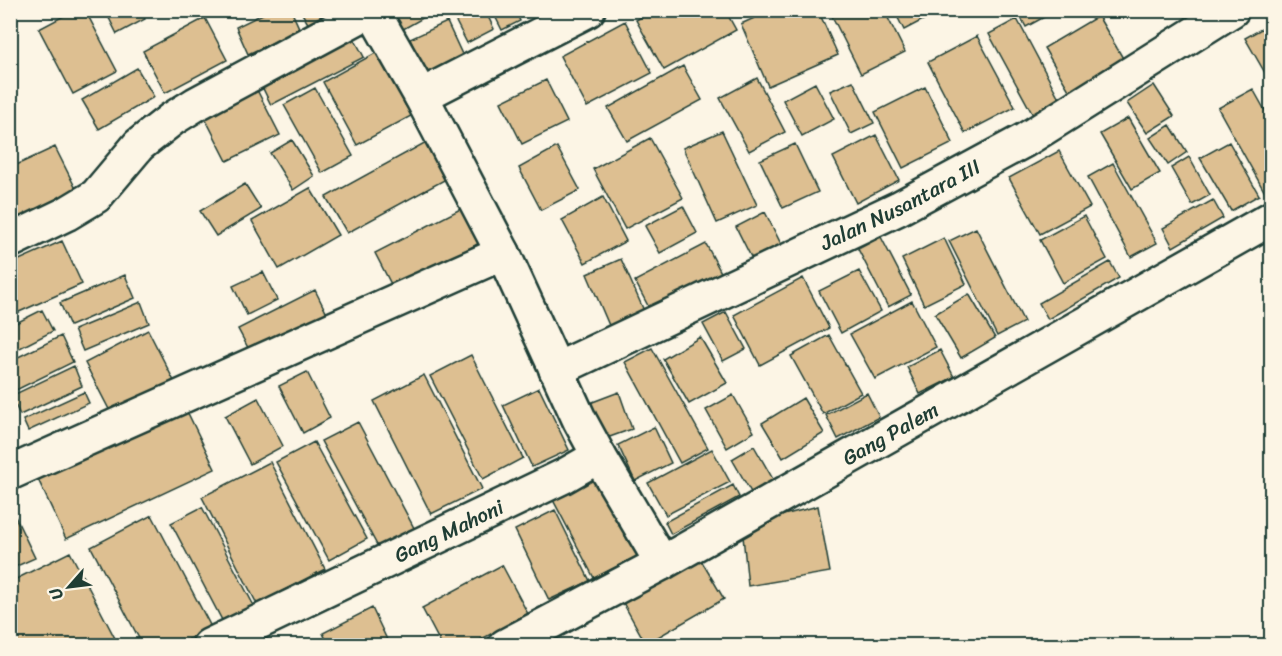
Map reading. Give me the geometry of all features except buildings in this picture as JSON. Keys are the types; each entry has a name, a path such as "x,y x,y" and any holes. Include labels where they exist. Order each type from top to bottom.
{"street":[{"path":"10,241 66,214 96,196 139,145 172,119 372,10 421,96 503,253 580,421 662,563"},
{"path":"421,96 588,10"},
{"name":"Jalan Nusantara III","path":"556,370 910,202 1025,140 1232,10"},
{"name":"Gang Palem","path":"505,645 662,563 1272,218"},
{"path":"10,473 503,253"},
{"name":"Gang Mahoni","path":"209,645 564,476 599,456"}]}
